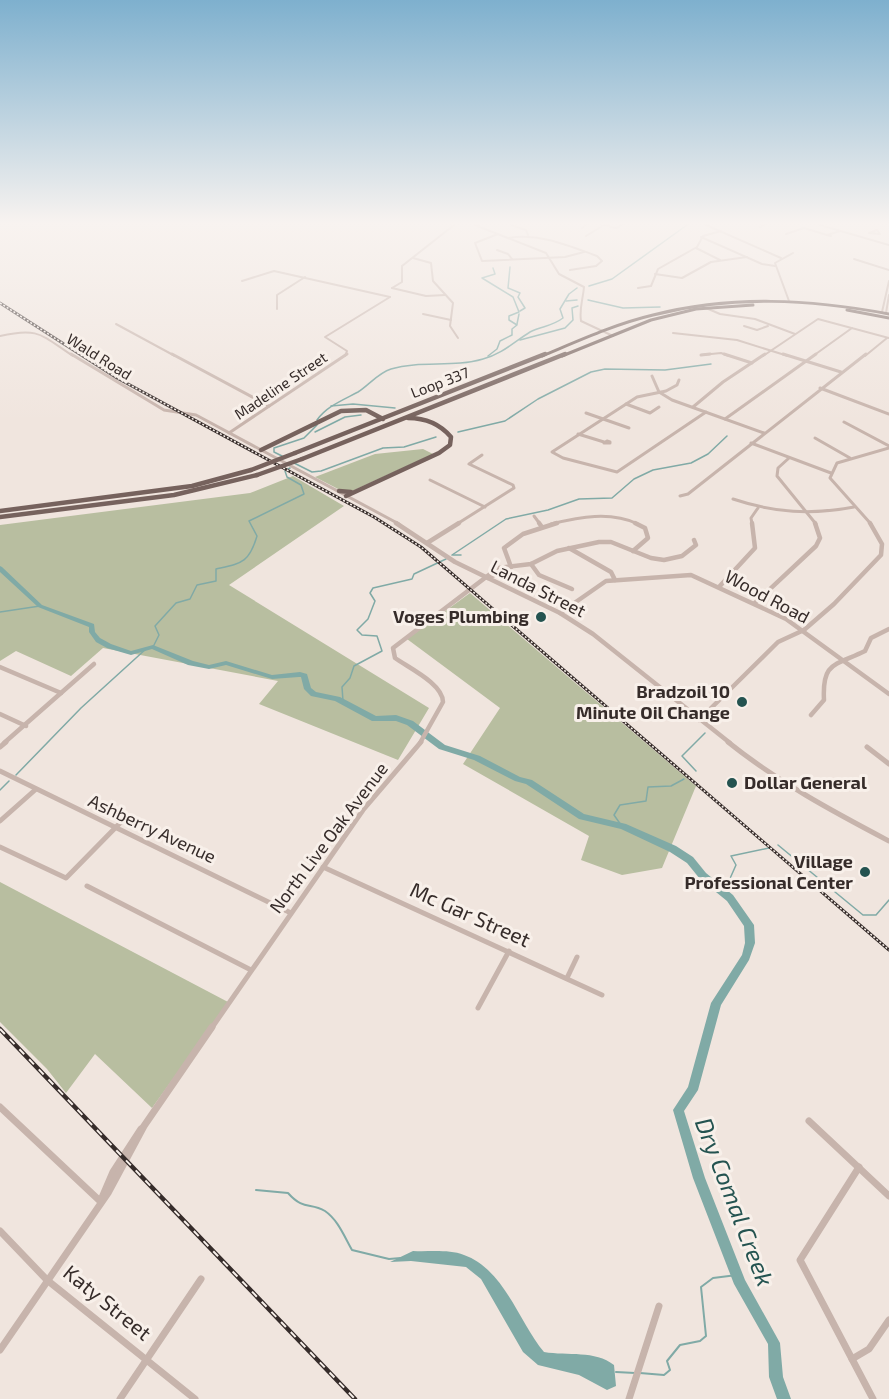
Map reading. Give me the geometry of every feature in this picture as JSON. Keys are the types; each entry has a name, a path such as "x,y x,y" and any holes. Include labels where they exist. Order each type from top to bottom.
{"main road":[{"name":"Loop 337","path":"0,517 154,498 230,483 257,475 487,385 595,339 620,325 665,310 703,304 788,301 886,314"},
{"name":"Loop 337","path":"0,511 147,493 228,477 595,339 613,336 668,315 706,308 771,304 886,314"},
{"path":"620,325 612,332 622,331"},
{"path":"429,421 426,413 430,407"},
{"path":"261,450 349,410 366,410 383,419"},
{"path":"346,496 449,447 452,441 450,435 429,421 420,418 400,420"},
{"path":"228,477 239,478 230,483"},
{"path":"339,491 358,491"}],"street":[{"path":"277,309 274,299 285,290"},
{"name":"Madeline Street","path":"229,433 347,354 347,351 325,337 390,297 360,290"},
{"path":"402,290 426,296 446,295"},
{"path":"442,290 453,303 450,328 458,339"},
{"path":"583,290 579,319 613,336"},
{"path":"784,290 788,301"},
{"path":"886,314 888,290"},
{"path":"886,314 889,295"},
{"path":"706,308 720,314 764,321 768,326 795,334"},
{"path":"423,314 436,319 451,320"},
{"path":"693,407 752,363 820,319 888,338"},
{"path":"116,324 270,406"},
{"path":"744,326 757,330 768,326"},
{"path":"725,419 852,328"},
{"name":"Wald Road","path":"0,336 25,330 35,331 116,383 172,412 184,413"},
{"path":"673,333 737,340 841,372"},
{"path":"680,496 688,494 820,388 888,338"},
{"path":"701,355 721,353 752,363"},
{"path":"652,376 659,392 764,433"},
{"path":"679,380 674,388 640,395 552,452 563,458 616,472 706,412"},
{"path":"820,388 889,414"},
{"path":"626,404 650,413 659,407"},
{"name":"Landa Street","path":"184,413 196,416 339,491 455,562 560,613 593,634 699,720 785,784 889,841"},
{"path":"586,413 629,428"},
{"path":"844,422 889,447"},
{"path":"578,434 604,442"},
{"path":"815,438 850,458"},
{"path":"751,443 831,473"},
{"path":"699,720 778,642 804,630 834,604 883,553 884,543 878,529 831,482 831,473 837,463 889,447"},
{"path":"427,543 515,487 469,464 482,455"},
{"path":"755,603 818,543 820,531 777,476 778,468 789,458"},
{"path":"430,480 485,507"},
{"path":"734,499 758,508 786,514 854,507"},
{"path":"719,587 755,548 752,518 758,508"},
{"path":"534,516 542,527"},
{"path":"511,567 504,552 505,546 526,531 597,516 619,517 642,526 648,533 646,540 633,551"},
{"path":"488,578 490,572 498,568 531,564 557,551 606,541 651,558 676,559 690,551 696,544 694,540"},
{"path":"560,613 600,584 615,579 611,572 569,548"},
{"path":"531,564 539,575 572,590"},
{"path":"488,578 511,567"},
{"path":"498,568 503,572"},
{"name":"Wood Road","path":"615,579 688,575 719,587 755,603 804,630 889,694"},
{"name":"North Live Oak Avenue","path":"0,1350 101,1202 144,1126 363,810 420,743 443,702 441,693 395,658 392,650 405,637 488,578"},
{"path":"811,715 824,700 824,674 830,667 865,651 866,641 870,637 884,634 889,629"},
{"path":"0,747 94,664"},
{"path":"0,667 61,693"},
{"path":"0,714 26,726"},
{"path":"867,747 889,764"},
{"name":"Ashberry Avenue","path":"0,771 291,913"},
{"path":"0,821 35,790"},
{"path":"0,846 66,878 122,821"},
{"name":"Mc Gar Street","path":"323,867 602,995"},
{"path":"87,886 251,970"},
{"path":"478,1008 509,951"},
{"path":"567,978 578,957"},
{"path":"0,1107 101,1202"},
{"path":"808,1121 889,1196"},
{"path":"859,1167 802,1253 800,1260 873,1399"},
{"name":"Katy Street","path":"0,1232 47,1280 147,1358 195,1399"},
{"path":"120,1399 201,1279"},
{"path":"629,1399 659,1306"},
{"path":"852,1359 869,1349 889,1320"}],"green space":[{"path":"423,449 433,454 352,491 342,491 315,477 375,454"},
{"path":"293,476 344,506 229,585 429,708 398,760 259,704 278,681 103,648 71,676 16,651 0,661 0,525 250,493"},
{"path":"470,593 696,786 662,868 622,875 581,860 589,836 463,764 500,708 407,639"},
{"path":"0,882 228,1002 152,1108 95,1054 66,1093 47,1069 0,1022"}],"water":[{"path":"413,1251 452,1252 478,1262 490,1272 510,1297 544,1352 590,1355 607,1360 614,1365 616,1386 607,1390 579,1375 538,1365 523,1352 481,1279 466,1267 411,1261 390,1262"}],"waterway":[{"path":"488,356 497,349 500,341 512,335 512,329 517,325 509,320 509,316 519,312 513,297 502,290"},
{"path":"513,290 520,293 518,297 525,308 520,311"},
{"path":"332,406 358,392 391,369 402,366 472,362 496,354 530,332 563,318 560,309 574,290"},
{"path":"566,301 577,300"},
{"path":"588,300 623,308 660,307"},
{"path":"520,340 565,328 573,320 572,308 578,306"},
{"path":"517,324 519,314"},
{"path":"458,432 505,421 538,399 591,372 605,369 665,370 711,364"},
{"path":"332,406 353,404 395,408"},
{"path":"317,420 332,406"},
{"path":"315,432 345,417 361,415"},
{"path":"282,456 274,452 274,448 304,438 317,425"},
{"path":"452,555 506,519 548,510 579,499 612,498 634,479 653,470 691,463 708,454 727,436"},
{"path":"294,463 312,472 321,471 383,448 404,447 436,437"},
{"path":"153,647 159,635 155,626 176,603 190,599 197,585 216,581 216,569 238,563 251,552 257,536 249,521 304,494 301,485 287,477 285,471 290,468"},
{"path":"453,555 461,555"},
{"path":"343,701 342,687 350,678 354,666 382,651 377,636 362,635 357,630 368,619 375,601 370,593 373,588 412,579 414,574 446,559"},
{"name":"Dry Comal Creek","path":"0,568 40,606 92,626 92,632 98,640 109,646 131,653 153,647 191,663 209,667 226,663 272,677 300,674 304,676 308,689 314,694 337,699 375,719 396,718 410,723 442,747 477,758 518,779 529,782 582,817 623,826 673,849 690,860 703,876 730,898 749,925 750,943 746,957 716,1003 693,1090 678,1110 699,1178 740,1284 774,1343 776,1377 784,1399"},
{"path":"0,612 40,606"},
{"path":"16,775 81,708 147,648"},
{"path":"696,771 682,756 705,733"},
{"path":"621,825 614,815 620,805 646,801 648,787 671,786 684,779"},
{"path":"0,790 9,781"},
{"path":"778,845 863,915 876,915 889,900"},
{"path":"724,892 736,865 731,856 769,848"},
{"path":"256,1190 288,1193 298,1202 325,1211 337,1224 352,1250 389,1259 401,1258"},
{"path":"640,1373 664,1375 670,1370 667,1361 680,1345 700,1341 706,1336 701,1287 713,1278 737,1275"},
{"path":"616,1372 635,1373"}],"railway":[{"path":"0,303 117,378 374,517 421,547 889,950"},
{"path":"0,1029 355,1399"}],"place":[{"name":"Voges Plumbing","path":"541,617"},
{"name":"Bradzoil 10 Minute Oil Change","path":"742,702"},
{"name":"Dollar General","path":"732,783"},
{"name":"Village Professional Center","path":"865,872"}]}
